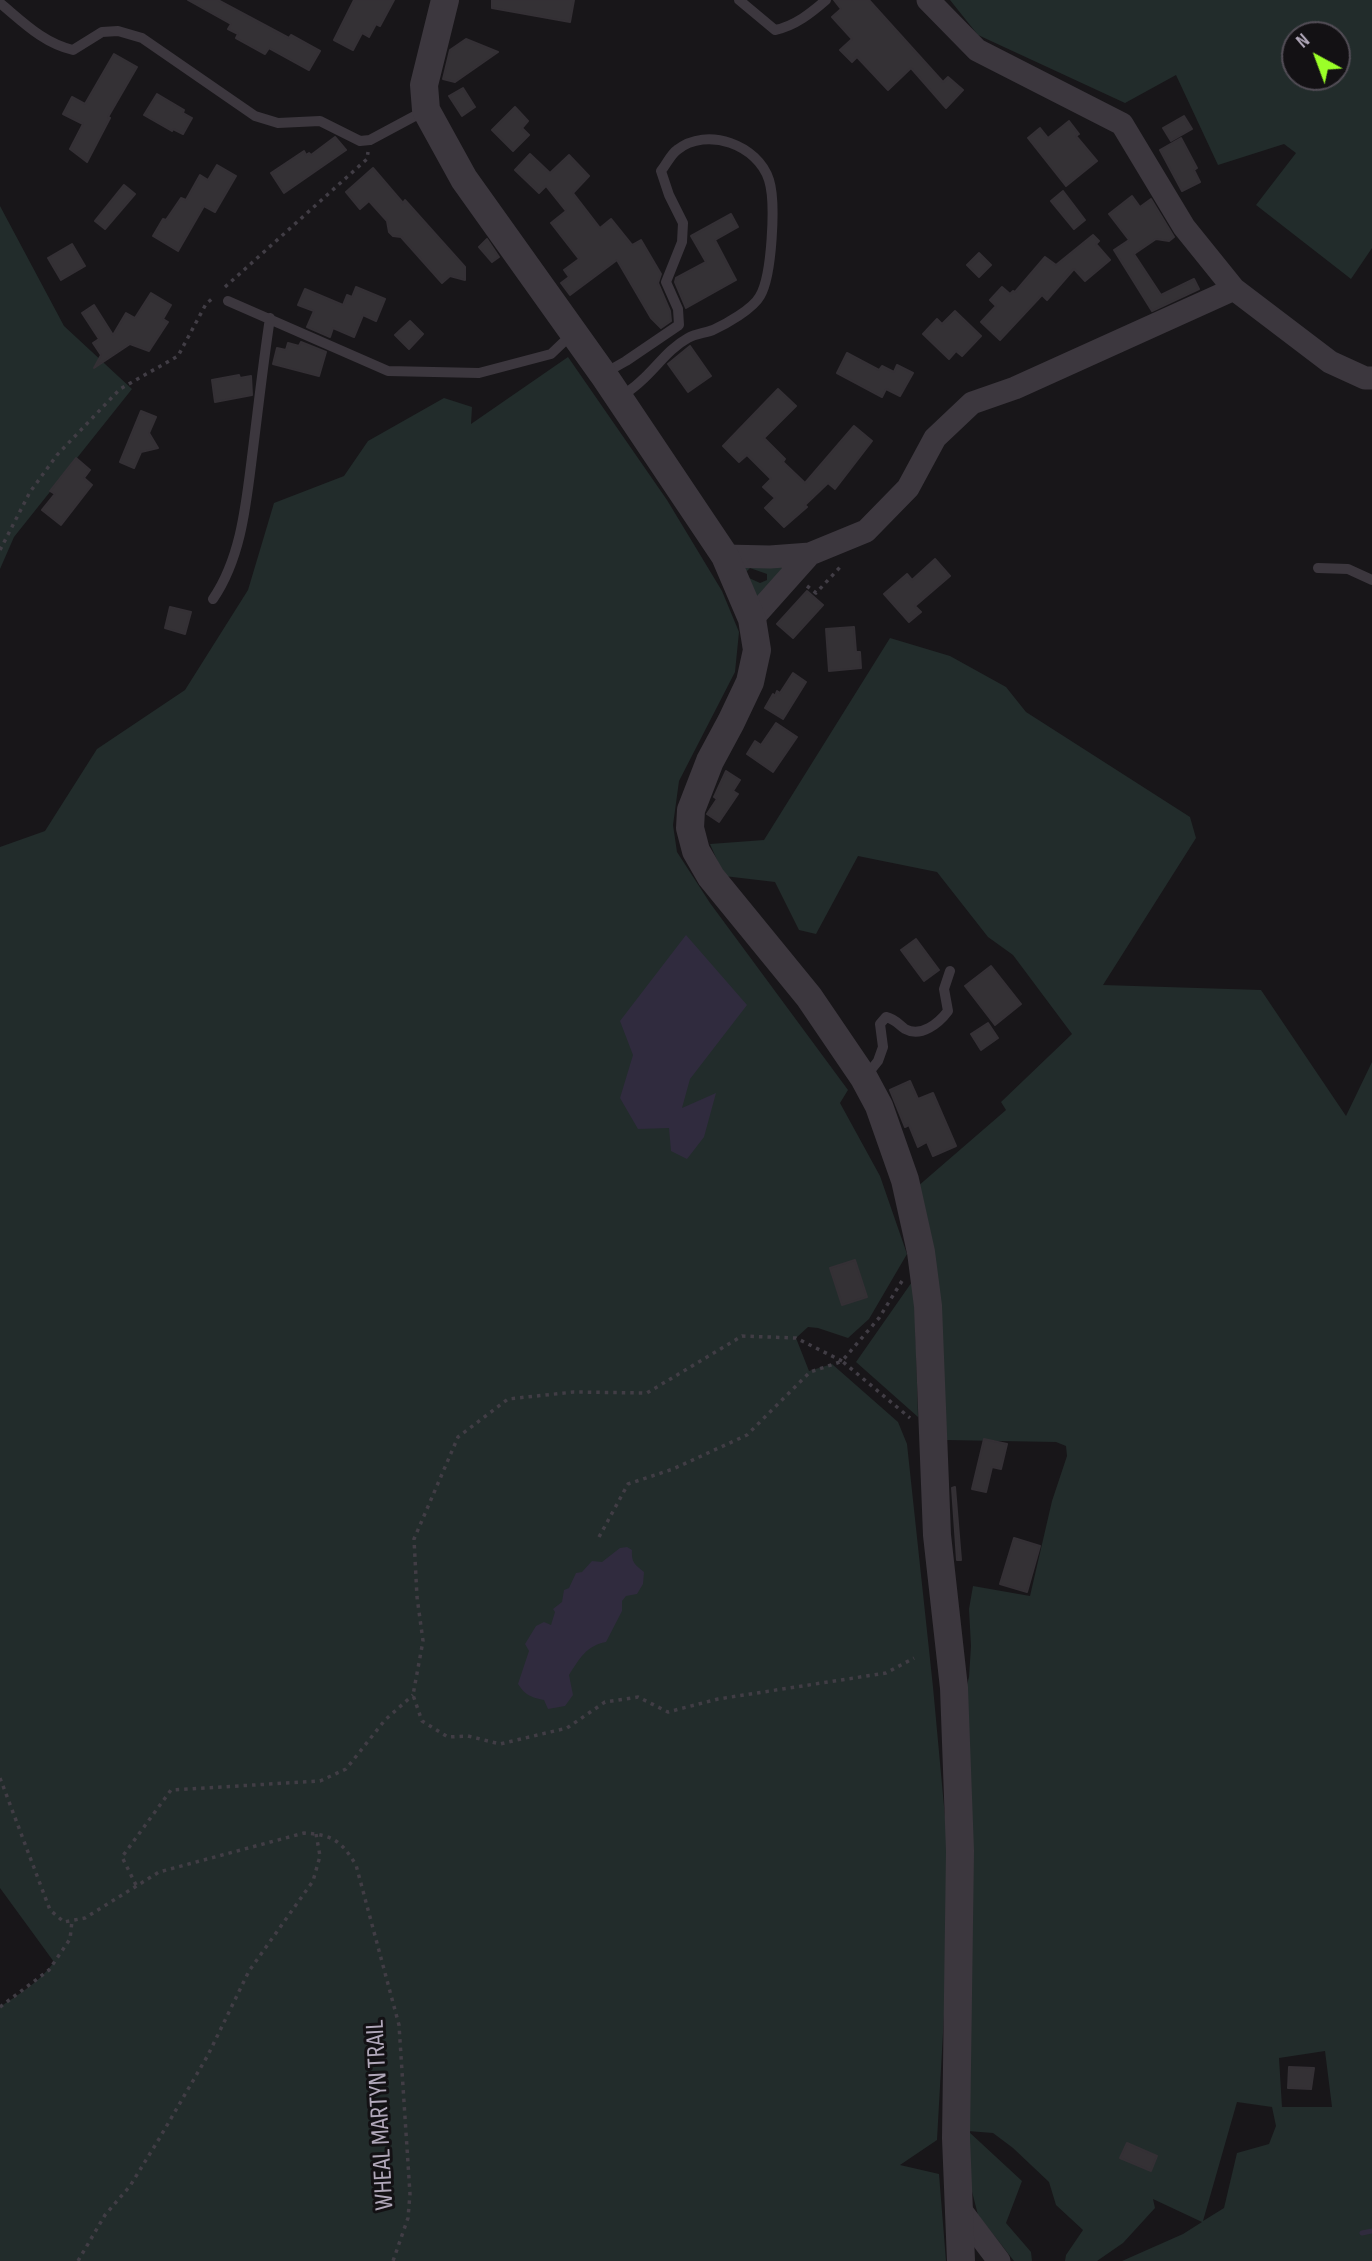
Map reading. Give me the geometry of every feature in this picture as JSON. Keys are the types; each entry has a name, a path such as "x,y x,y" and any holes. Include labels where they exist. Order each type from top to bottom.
{"street":[{"path":"445,0 424,85 426,110 464,179 574,332 725,556 752,619 757,650 750,682 710,761 691,810 690,828 696,851 711,877 809,997 864,1078 878,1106 905,1180 921,1252 928,1306 937,1535 955,1701 960,1851 956,2138 961,2261"},
{"path":"928,0 977,50 1122,124 1184,227 1234,289 1331,362 1372,378"},
{"path":"725,556 810,554 866,531 908,488 935,438 972,404 1015,388 1234,289"},
{"path":"752,619 810,554"},
{"path":"959,2208 999,2261"}],"lane":[{"path":"739,0 775,30 786,27 814,11 826,0"},
{"path":"0,3 54,46 73,50 102,32 118,31 142,38 255,116 278,123 320,121 360,141 370,140 426,110"},
{"path":"603,374 679,325 678,309 666,282 682,242 683,223 661,171 676,150 699,140 723,140 741,146 757,160 769,181 771,259 760,296 741,314 712,330 689,337 661,358 643,380 619,398"},
{"path":"228,301 388,372 479,373 551,355 574,332"},
{"path":"213,599 224,583 231,565 246,508 270,318"},
{"path":"1318,568 1348,569 1372,580"},
{"path":"864,1078 878,1061 883,1047 880,1024 886,1017 915,1032 936,1024 948,1011 944,989 950,971"}],"path":[{"path":"0,550 30,492 57,455 120,389 178,356 206,304 367,159 370,140"},
{"path":"800,594 807,586 816,593 857,547 866,531"},
{"path":"599,1537 628,1484 673,1469 747,1435 810,1372 842,1361 879,1318 921,1252"},
{"path":"914,1658 886,1673 718,1699 668,1712 638,1698 605,1702 567,1728 500,1744 468,1737 448,1737 422,1721 413,1695 423,1642 414,1539 458,1437 508,1399 574,1392 648,1393 742,1336 796,1338 842,1361 933,1437"},
{"path":"137,1886 122,1857 171,1790 320,1781 346,1769 385,1720 413,1695"},
{"path":"0,1778 50,1910 64,1922 85,1918 159,1872 304,1833 316,1834 320,1856 313,1881 249,1971 208,2055 159,2139 130,2186 105,2215 78,2261"},
{"name":"WHEAL MARTYN TRAIL","path":"316,1834 325,1835 344,1845 356,1865 399,2025 410,2194 408,2218 393,2261"},
{"path":"0,2007 49,1970 71,1939 72,1920"}],"shaded area":[{"path":"950,0 1372,0 1372,248 1351,279 1256,205 1296,153 1284,144 1218,165 1176,75 1125,103 978,35"},
{"path":"0,206 64,326 132,389 14,537 0,569"},
{"path":"568,357 667,500 722,591 739,632 735,672 679,781 673,825 677,852 710,903 848,1090 840,1103 880,1176 907,1254 869,1319 848,1338 808,1327 796,1338 809,1371 832,1364 898,1422 907,1444 950,1871 937,2140 900,2165 939,2174 946,2261 0,2261 0,2007 36,1981 54,1962 0,1888 0,847 45,831 97,749 185,690 248,590 274,503 344,476 368,441 444,398 472,407 471,424"},
{"path":"740,565 786,565 757,601","holes":["750,568 767,574 767,580 760,583 749,578 746,572"]},
{"path":"890,638 950,656 1006,687 1026,712 1190,817 1196,838 1103,985 1261,990 1346,1116 1372,1062 1372,2261 1122,2261 1183,2234 1202,2222 1153,2199 1155,2208 1123,2243 1097,2261 1065,2261 1066,2255 1083,2230 1056,2205 1049,2182 993,2133 968,2131 1022,2181 1006,2223 1031,2252 1032,2261 1014,2261 978,2215 966,2168 971,1929 970,1808 963,1700 969,1677 969,1609 973,1586 1030,1596 1052,1501 1067,1456 1066,1446 1056,1442 946,1440 942,1436 941,1352 934,1260 917,1187 1006,1110 1001,1102 1072,1034 1013,955 988,937 937,872 858,856 816,934 799,930 775,882 724,876 710,844 764,840","holes":["1325,2051 1332,2107 1282,2107 1279,2058","1237,2102 1272,2107 1276,2126 1269,2144 1237,2153 1224,2208 1203,2221"]},
{"path":"686,935 747,1005 690,1079 682,1108 716,1093 704,1137 687,1159 671,1151 669,1128 638,1129 620,1098 633,1055 620,1021"},
{"path":"914,1279 918,1417 856,1362"},
{"path":"627,1547 632,1550 634,1563 644,1572 643,1584 637,1594 626,1596 622,1601 622,1611 606,1642 588,1650 569,1675 573,1695 565,1706 548,1709 544,1700 529,1695 518,1684 529,1651 525,1644 536,1626 544,1622 551,1625 555,1612 553,1609 562,1602 564,1590 569,1588 576,1573 582,1572 592,1561 602,1562 620,1548"}],"building":[{"path":"188,0 218,0 289,38 291,35 320,51 309,70 269,48 265,54 236,38 238,34 228,29 231,24"},
{"path":"354,0 394,0 380,26 376,24 369,37 362,33 353,50 334,40"},
{"path":"492,0 574,0 570,22 492,8"},
{"path":"834,0 869,0 943,82 948,77 963,90 946,108 911,68 888,90 857,57 852,62 840,50 852,39 832,17 841,9"},
{"path":"466,39 498,52 455,82 443,79 450,50"},
{"path":"114,54 137,67 108,117 110,118 87,162 70,149 83,124 63,114 72,97 85,104"},
{"path":"463,88 475,107 462,116 449,96"},
{"path":"157,94 192,118 183,134 173,129 172,131 144,115"},
{"path":"515,107 528,121 522,128 529,135 513,151 492,130"},
{"path":"1184,116 1192,129 1171,141 1163,128"},
{"path":"1069,121 1079,134 1076,136 1097,161 1066,186 1028,138 1040,128 1048,138"},
{"path":"335,137 346,150 284,193 271,173 304,151 306,155 311,155"},
{"path":"1181,138 1197,168 1194,170 1200,182 1182,191 1160,150"},
{"path":"530,154 550,173 569,155 589,176 573,193 600,228 611,219 632,245 641,240 661,274 658,283 670,311 671,321 661,328 651,318 617,260 570,295 561,283 569,277 564,270 579,259 551,223 566,211 546,186 539,193 515,170"},
{"path":"217,165 236,176 215,212 204,206 178,251 153,236 181,198 186,200 200,175 208,180"},
{"path":"373,168 465,267 465,280 450,276 442,283 401,237 393,236 389,232 387,221 369,201 360,209 346,192"},
{"path":"124,185 135,194 105,229 95,221"},
{"path":"1063,191 1085,220 1074,229 1051,201"},
{"path":"1132,196 1140,207 1151,199 1174,237 1169,241 1156,239 1134,254 1161,295 1194,279 1199,289 1152,311 1114,250 1129,240 1109,214"},
{"path":"731,214 738,227 715,240 736,280 686,308 675,282 676,278 706,262 691,236"},
{"path":"1093,235 1099,241 1096,244 1110,260 1085,281 1074,269 1047,300 1042,295 1000,340 981,322 996,306 990,300 1002,287 1010,294 1015,292 1045,257 1056,265"},
{"path":"487,239 499,257 492,262 479,247"},
{"path":"72,244 85,266 61,280 48,258"},
{"path":"979,253 991,265 979,277 967,265"},
{"path":"356,287 385,299 376,321 363,315 354,337 333,328 330,337 307,327 314,311 298,305 305,289 343,305 347,295 352,297"},
{"path":"151,293 171,305 163,319 168,322 149,351 130,344 94,368 101,355 93,343 99,339 82,313 94,305 113,335 126,313 135,318"},
{"path":"955,311 981,336 962,356 956,351 949,359 923,334 937,319 942,324"},
{"path":"410,321 423,334 409,349 395,335"},
{"path":"301,342 326,352 319,376 273,364 277,348 286,350 288,343 299,346"},
{"path":"690,346 711,376 688,392 668,364"},
{"path":"847,353 879,370 882,366 894,372 897,365 913,373 900,396 886,389 882,397 837,373"},
{"path":"239,375 240,378 251,376 252,395 215,402 212,380"},
{"path":"778,389 796,406 764,438 785,459 783,462 805,483 854,426 872,441 835,489 828,483 805,505 807,507 784,527 765,508 775,498 763,487 771,479 747,455 739,462 723,446"},
{"path":"141,411 156,417 149,433 158,448 141,452 134,468 120,462"},
{"path":"76,458 90,470 84,478 92,485 61,525 42,510 55,494 50,491"},
{"path":"935,559 950,576 915,606 921,612 909,622 884,594 907,574 912,580"},
{"path":"807,591 823,605 793,638 777,624"},
{"path":"170,607 191,612 185,634 165,628"},
{"path":"854,627 856,652 860,652 861,668 829,671 826,629"},
{"path":"793,673 806,682 783,719 765,708 773,694 775,696 777,691 780,693"},
{"path":"776,723 797,737 773,772 747,754 755,741 761,745"},
{"path":"726,771 740,780 733,791 738,794 719,822 707,814 717,799 714,797"},
{"path":"916,939 939,970 924,981 901,950"},
{"path":"991,966 1021,1004 995,1025 965,986"},
{"path":"988,1023 998,1038 981,1050 971,1034"},
{"path":"910,1081 918,1099 933,1093 956,1146 933,1156 927,1142 918,1147 909,1125 905,1127 890,1090"},
{"path":"855,1260 867,1297 842,1305 830,1268"},
{"path":"984,1439 1007,1444 1001,1469 992,1467 986,1492 972,1489"},
{"path":"955,1487 961,1560 957,1560 952,1488"},
{"path":"1014,1538 1040,1546 1027,1592 1000,1584"},
{"path":"1289,2067 1314,2068 1311,2089 1288,2088"},
{"path":"1127,2143 1157,2156 1151,2171 1120,2158"}],"waterway":[{"path":"1362,2233 1372,2231"}]}
